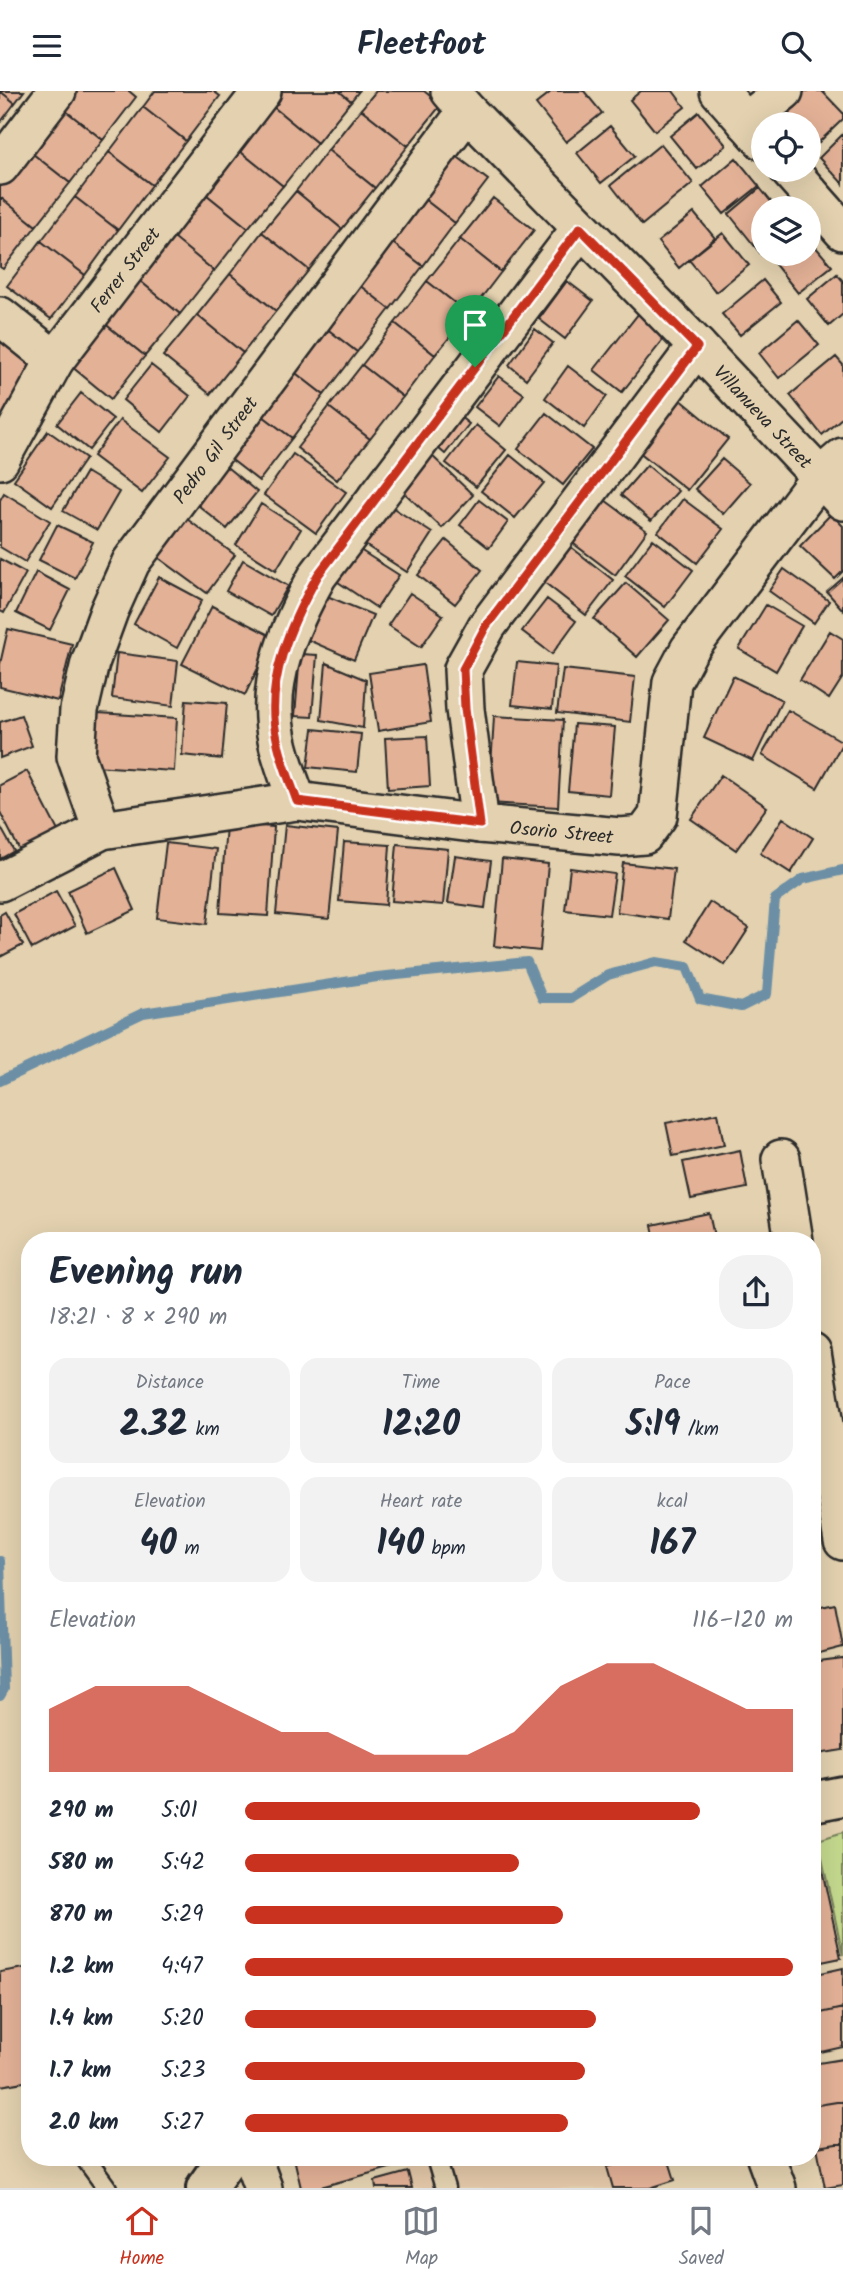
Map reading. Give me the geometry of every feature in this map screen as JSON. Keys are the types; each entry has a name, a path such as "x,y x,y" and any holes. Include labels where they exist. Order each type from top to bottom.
{"main road":[{"path":"821,1800 843,1796"}],"street":[{"path":"0,166 57,91"},
{"name":"Ferrer Street","path":"0,460 55,360 262,91"},
{"path":"719,91 751,127"},
{"path":"769,112 784,91"},
{"name":"Villanueva Street","path":"459,101 697,347 835,478"},
{"name":"Pedro Gil Street","path":"102,830 76,756 79,711 90,663 108,611 131,562 459,101"},
{"path":"800,182 843,231"},
{"path":"297,801 276,738 274,704 280,662 297,612 318,575 580,228"},
{"path":"0,316 55,360"},
{"path":"480,824 465,709 463,669 486,626 697,347"},
{"name":"Osorio Street","path":"0,882 102,830 297,801 480,824 620,837 644,835 658,816 672,682 689,650 835,478"},
{"path":"781,1159 793,1232"},
{"path":"821,1407 843,1541"},
{"path":"230,2166 263,2188"},
{"path":"769,2166 777,2188"}],"lane":[{"path":"91,2166 107,2188"},
{"path":"438,2166 445,2188"}],"shaded area":[{"path":"405,2166 609,2166 616,2188 412,2188"}],"green space":[{"path":"843,1832 843,1955 821,1854 821,1839"}],"building":[{"path":"0,91 15,103 0,123"},
{"path":"0,91 24,91 15,103"},
{"path":"73,91 129,91 136,97 103,140 61,107"},
{"path":"155,91 213,91 220,96 186,141 143,107"},
{"path":"282,91 339,91 351,101 317,143 271,105"},
{"path":"339,91 359,91 351,101"},
{"path":"376,91 424,91 441,105 408,146 361,109"},
{"path":"552,91 584,91 602,113 566,142 536,104"},
{"path":"641,91 673,91 685,107 655,131 630,100"},
{"path":"798,91 822,91 843,113 843,119 821,140 821,112 782,112 779,109"},
{"path":"271,105 317,143 283,186 236,148"},
{"path":"61,107 103,140 70,183 28,150"},
{"path":"143,107 186,141 152,185 109,152"},
{"path":"361,109 408,146 375,188 328,150"},
{"path":"699,112 726,145 697,169 670,136"},
{"path":"610,126 635,156 601,183 577,153"},
{"path":"843,134 843,184 821,160 821,156"},
{"path":"661,144 693,183 642,225 611,185"},
{"path":"236,148 283,186 248,228 201,190"},
{"path":"28,150 70,183 36,226 0,197 0,186"},
{"path":"328,150 375,188 342,229 296,191"},
{"path":"109,152 152,185 118,230 75,197"},
{"path":"451,152 488,180 455,223 419,195"},
{"path":"736,158 751,176 751,182 756,182 759,186 724,214 702,187"},
{"path":"760,188 766,196 751,196 751,242 729,214"},
{"path":"201,190 248,228 214,271 168,233"},
{"path":"296,191 342,229 309,270 262,232"},
{"path":"419,195 455,223 423,266 386,238"},
{"path":"0,197 36,226 3,269 0,267"},
{"path":"75,197 118,230 85,275 41,241"},
{"path":"493,198 534,230 501,272 460,239"},
{"path":"694,213 715,238 679,268 658,242"},
{"path":"262,232 309,270 276,311 230,274"},
{"path":"168,233 214,271 180,314 133,275"},
{"path":"723,233 749,265 716,292 689,260"},
{"path":"386,238 423,266 390,309 354,281"},
{"path":"460,239 501,272 469,314 427,281"},
{"path":"41,241 85,275 51,319 7,286"},
{"path":"821,253 832,266 798,293 776,266 821,266"},
{"path":"230,274 276,311 243,353 197,315"},
{"path":"837,274 843,281 843,314 829,326 807,299"},
{"path":"133,275 180,314 145,356 98,318"},
{"path":"763,280 781,302 740,335 722,314"},
{"path":"354,281 390,309 357,352 321,324"},
{"path":"427,281 469,314 435,355 395,323"},
{"path":"567,281 593,301 565,339 539,319"},
{"path":"639,313 667,335 622,392 594,370"},
{"path":"197,315 243,353 210,394 163,356"},
{"path":"98,318 145,356 111,399 65,361"},
{"path":"798,320 819,345 779,378 759,353"},
{"path":"395,323 435,355 403,397 362,365"},
{"path":"321,324 357,352 324,395 288,367"},
{"path":"535,329 553,343 526,379 509,365"},
{"path":"0,336 37,356 0,422"},
{"path":"836,357 843,365 843,417 822,435 790,395"},
{"path":"151,365 190,396 162,432 123,400"},
{"path":"362,365 403,397 370,439 329,407"},
{"path":"568,366 607,396 584,428 545,398"},
{"path":"288,367 324,395 292,438 255,410"},
{"path":"499,376 524,394 500,426 475,407"},
{"path":"81,393 113,419 89,450 57,424"},
{"path":"680,399 728,439 687,490 638,451"},
{"path":"329,407 370,439 337,480 297,448"},
{"path":"255,410 292,438 259,481 223,453"},
{"path":"454,412 469,424 445,454 431,442"},
{"path":"546,413 592,449 563,485 518,449"},
{"path":"120,420 170,457 142,493 93,456"},
{"path":"476,425 506,450 476,487 446,463"},
{"path":"48,431 86,458 52,507 14,480"},
{"path":"428,452 473,495 442,528 397,486"},
{"path":"293,454 346,492 316,533 264,495"},
{"path":"510,455 544,483 515,518 481,491"},
{"path":"217,459 257,492 227,529 187,496"},
{"path":"722,459 750,483 723,514 695,489"},
{"path":"647,465 678,491 651,521 621,495"},
{"path":"86,472 119,492 97,530 63,511"},
{"path":"4,493 50,521 25,562 0,547 0,500"},
{"path":"598,495 647,531 615,575 566,538"},
{"path":"683,499 723,529 697,563 658,532"},
{"path":"479,500 508,522 489,548 460,525"},
{"path":"384,502 432,533 407,572 359,541"},
{"path":"261,504 301,529 276,570 236,545"},
{"path":"831,514 843,526 843,571 835,579 800,546"},
{"path":"183,516 235,555 207,593 155,555"},
{"path":"57,525 93,542 75,578 39,560"},
{"path":"653,539 693,570 665,607 625,576"},
{"path":"446,540 482,570 455,604 418,575"},
{"path":"571,547 613,580 586,615 544,582"},
{"path":"357,548 399,575 377,608 335,580"},
{"path":"0,559 26,573 4,613 0,611"},
{"path":"243,560 288,586 271,616 226,591"},
{"path":"784,569 829,601 814,623 769,591"},
{"path":"36,572 70,590 50,630 16,613"},
{"path":"159,577 202,600 177,648 134,624"},
{"path":"843,578 843,610 827,592"},
{"path":"626,583 669,620 637,657 594,619"},
{"path":"410,593 443,615 421,647 388,625"},
{"path":"327,596 373,615 354,660 308,640"},
{"path":"547,599 576,621 552,654 522,631"},
{"path":"766,605 802,626 776,671 739,649"},
{"path":"212,606 273,637 245,695 182,664"},
{"path":"8,629 72,644 58,701 0,687 0,664"},
{"path":"830,631 843,639 843,677 829,699 800,680"},
{"path":"117,653 178,661 173,706 112,698"},
{"path":"300,654 317,655 312,717 295,716"},
{"path":"517,662 556,666 552,709 512,705"},
{"path":"326,663 366,680 363,728 321,720"},
{"path":"423,665 431,722 378,731 369,673"},
{"path":"563,669 635,677 630,722 557,713"},
{"path":"733,676 782,700 753,761 704,738"},
{"path":"186,700 227,703 222,759 182,755"},
{"path":"788,710 843,742 817,788 762,755"},
{"path":"98,713 177,718 174,771 94,766"},
{"path":"21,715 32,746 0,758 0,722"},
{"path":"494,716 563,720 558,807 489,803"},
{"path":"574,724 615,727 609,795 568,791"},
{"path":"313,729 361,734 357,772 308,767"},
{"path":"427,736 430,786 388,789 385,738"},
{"path":"27,771 58,831 20,851 0,812 0,785"},
{"path":"721,775 767,807 736,850 691,819"},
{"path":"783,818 813,838 791,873 760,853"},
{"path":"226,824 274,827 268,916 220,913"},
{"path":"285,825 338,831 329,919 276,914"},
{"path":"0,826 14,851 0,859"},
{"path":"344,842 390,845 386,905 339,901"},
{"path":"166,843 216,849 207,924 157,918"},
{"path":"397,844 448,849 443,905 392,901"},
{"path":"455,856 491,861 485,908 448,903"},
{"path":"502,859 548,864 540,951 494,946"},
{"path":"623,863 674,869 668,919 617,912"},
{"path":"116,868 135,910 87,933 68,891"},
{"path":"570,868 615,874 609,915 565,910"},
{"path":"56,891 75,926 32,949 14,914"},
{"path":"710,902 749,928 725,965 686,940"},
{"path":"5,912 23,945 0,957 0,915"},
{"path":"718,1113 724,1145 673,1156 666,1123"},
{"path":"740,1150 747,1188 691,1199 683,1162"},
{"path":"709,1213 713,1232 653,1232 652,1225"},
{"path":"835,1604 843,1647 821,1653 821,1607"},
{"path":"843,1658 843,1750 821,1754 821,1661"},
{"path":"821,1865 841,1958 821,1962"},
{"path":"21,1968 21,2082 0,2086 0,1972"},
{"path":"843,1968 843,2008 821,2013 821,1973"},
{"path":"843,2008 843,2047 821,2052 821,2013"},
{"path":"843,2059 843,2101 821,2105 821,2063"},
{"path":"843,2101 843,2143 821,2146 821,2105"},
{"path":"843,2143 843,2185 825,2188 821,2166 821,2146"},
{"path":"296,2166 393,2166 317,2188 301,2188"},
{"path":"671,2166 675,2180 650,2188 613,2188 607,2167"},
{"path":"408,2172 412,2188 376,2188 375,2181"}],"waterway":[{"path":"0,1081 143,1013 377,977 527,962 542,998 571,998 608,975 656,962 687,967 700,999 741,1007 767,994 775,899 803,879 843,870"},
{"path":"0,1561 4,1689 0,1696"}],"route":[{"path":"580,228 697,347 486,626 463,669 465,709 480,824 297,801 276,738 274,704 280,662 297,612 318,575 475,367 580,228"}]}
